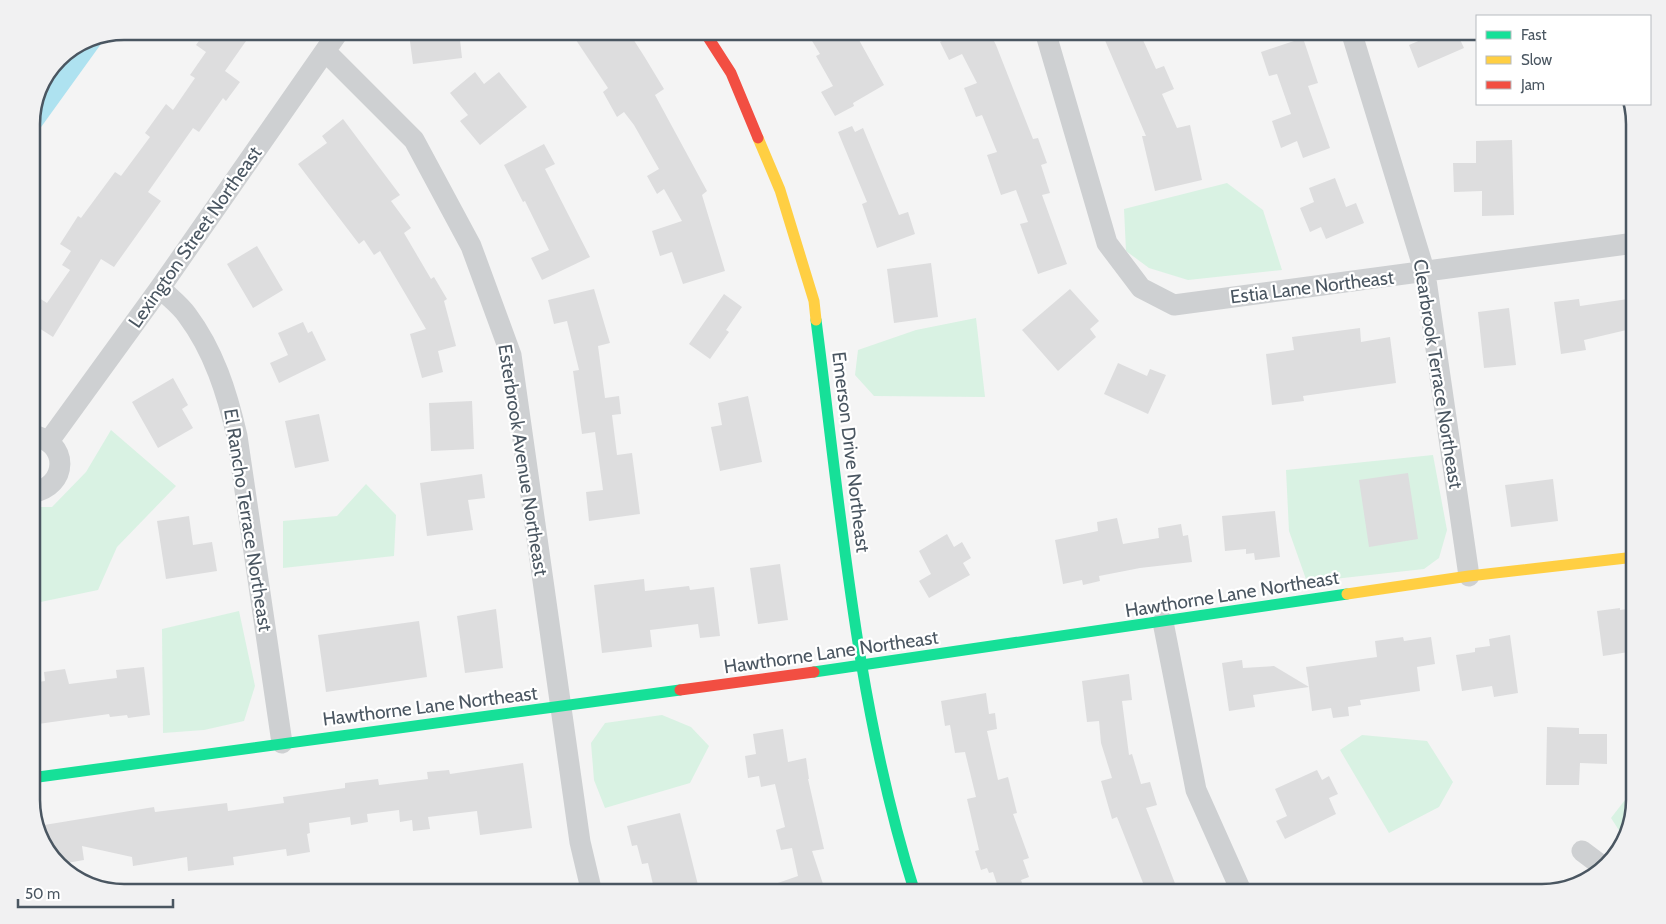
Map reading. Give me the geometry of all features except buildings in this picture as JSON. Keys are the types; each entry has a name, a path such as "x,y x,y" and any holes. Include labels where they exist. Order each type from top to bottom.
{"street":[{"name":"Lexington Street Northeast","path":"40,490 48,488 58,474 59,456 40,438 160,288 333,40"},
{"name":"Emerson Drive Northeast","path":"710,40 731,73 780,190 814,301 860,666 894,827 912,884"},
{"name":"Estia Lane Northeast","path":"1048,40 1107,243 1141,288 1174,305 1425,273 1626,244"},
{"name":"Clearbrook Terrace Northeast","path":"1354,40 1425,273 1469,576"},
{"name":"Esterbrook Avenue Northeast","path":"325,51 414,140 471,246 511,355 580,842 590,884"},
{"name":"El Rancho Terrace Northeast","path":"160,288 187,315 212,357 227,392 238,445 282,743"},
{"name":"Hawthorne Lane Northeast","path":"40,777 860,666 1469,576 1626,558"},
{"path":"1163,622 1196,790 1238,884"},
{"path":"1582,851 1597,863"}],"green space":[{"path":"1227,183 1263,210 1282,270 1188,280 1149,268 1126,251 1124,209"},
{"path":"976,318 985,397 874,396 855,375 858,350 916,330"},
{"path":"111,430 176,486 117,547 98,590 40,602 40,507 52,507 86,472"},
{"path":"1433,455 1447,530 1439,558 1424,569 1307,582 1289,531 1286,470"},
{"path":"366,484 396,515 394,556 283,568 283,521 337,516"},
{"path":"239,611 255,686 244,721 204,730 163,733 162,629"},
{"path":"662,715 691,727 709,746 690,783 605,808 594,780 591,743 605,723"},
{"path":"1362,735 1427,741 1453,782 1439,807 1389,833 1340,750"},
{"path":"1626,799 1620,832 1611,818"}],"waterway":[{"path":"42,108 83,51"}],"traffic: fast":[{"path":"816,320 843,537 864,681 878,752 912,884"},
{"path":"814,672 1347,594"},
{"path":"40,777 680,690"}],"traffic: slow":[{"path":"758,138 780,190 814,301 816,320"},
{"path":"1347,594 1469,576 1626,558"}],"traffic: jam":[{"path":"710,40 731,73 758,138"},
{"path":"680,690 814,672"}]}
